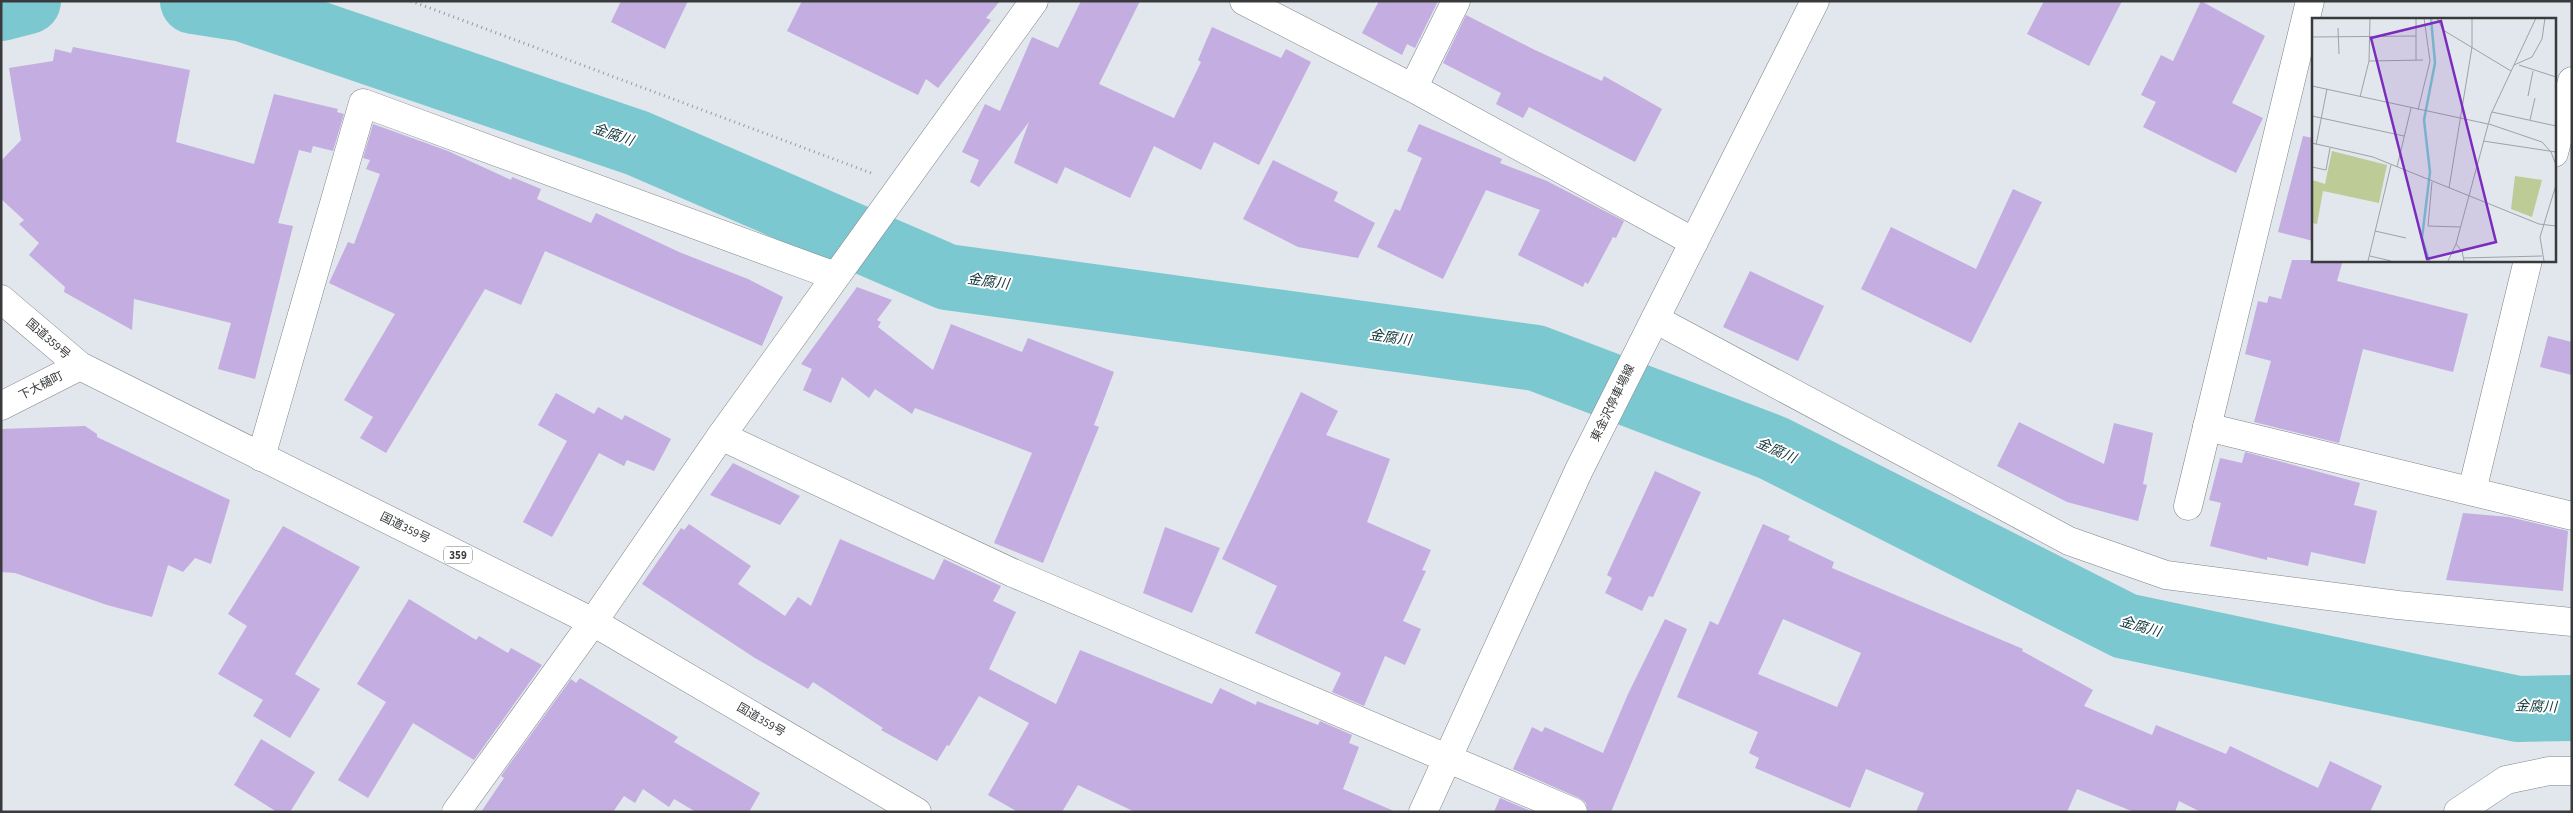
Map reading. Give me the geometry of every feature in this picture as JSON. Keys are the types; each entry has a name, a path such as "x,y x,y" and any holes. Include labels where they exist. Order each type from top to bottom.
{"main road":[{"path":"456,812 593,622 721,436 1034,1"},
{"path":"1244,1 1412,88 1694,242"},
{"path":"1412,88 1456,1"},
{"name":"東金沢停車場線","path":"1423,812 1579,470 1815,1"},
{"path":"2188,506 2310,1"},
{"path":"2556,146 2572,82"},
{"path":"261,457 363,103 838,272"},
{"path":"2472,492 2528,261"},
{"name":"国道359号","path":"1,299 80,366 593,622 912,810"},
{"path":"1650,329 2069,541 2166,575 2389,604 2572,622"},
{"name":"下大樋町","path":"1,406 80,366"},
{"path":"2207,427 2572,516"},
{"path":"721,436 1013,572 1573,812"},
{"path":"2458,812 2506,780 2549,771 2572,771"}],"path":[{"path":"411,1 898,190"}],"building":[{"path":"621,1 688,1 665,49 611,22"},
{"path":"802,1 1000,1 986,18 991,20 938,88 926,79 918,95 787,31"},
{"path":"1081,1 1140,1 1099,84 1174,118 1201,62 1198,60 1212,27 1281,58 1286,49 1311,62 1259,165 1214,142 1201,170 1154,146 1130,198 1065,167 1057,184 1014,163 1029,122 979,187 970,182 979,160 962,152 985,104 1000,111 1032,37 1058,48"},
{"path":"1379,1 1438,1 1415,48 1407,44 1402,55 1362,33"},
{"path":"2044,1 2122,1 2089,66 2027,34"},
{"path":"2201,1 2265,36 2232,103 2263,118 2236,173 2143,127 2156,102 2141,95 2161,55 2173,61"},
{"path":"1466,15 1602,81 1604,76 1662,109 1635,162 1529,107 1523,118 1496,104 1501,93 1443,63"},
{"path":"73,47 190,70 176,142 254,164 274,94 338,109 337,112 344,114 333,151 313,146 311,153 299,150 278,223 293,226 255,379 218,369 231,323 134,299 132,330 64,292 65,287 29,255 39,243 19,224 24,220 1,199 1,161 21,140 9,68 53,61 55,49 71,53"},
{"path":"373,124 448,151 511,180 512,177 541,189 537,199 591,223 596,213 679,252 748,279 783,297 762,346 545,251 521,305 485,289 386,453 360,438 373,417 344,400 395,314 329,283 348,242 354,244 380,174 366,169 370,160 363,158"},
{"path":"1419,124 1502,159 1500,163 1547,181 1624,221 1616,238 1613,237 1588,284 1585,282 1583,287 1518,255 1540,210 1486,190 1443,279 1377,247 1395,209 1400,211 1422,158 1407,151"},
{"path":"2303,136 2312,138 2312,241 2278,232"},
{"path":"1273,160 1338,192 1334,201 1375,223 1358,258 1298,247 1243,219"},
{"path":"2013,189 2042,202 1971,343 1861,289 1891,227 1976,269"},
{"path":"2292,260 2343,261 2337,281 2468,314 2453,372 2363,349 2339,443 2254,422 2271,361 2245,354 2258,301 2267,303 2269,296 2281,299"},
{"path":"1750,271 1824,306 1798,361 1723,327"},
{"path":"857,287 892,300 877,320 881,322 878,327 933,370 951,324 1022,352 1028,338 1114,372 1094,425 1099,427 1043,563 994,543 1032,453 915,408 912,414 875,389 869,398 842,377 831,403 803,390 812,369 801,364"},
{"path":"2548,336 2572,342 2572,375 2540,367"},
{"path":"1301,392 1338,411 1326,435 1390,459 1367,522 1431,550 1422,570 1426,571 1403,621 1421,629 1405,665 1385,656 1364,706 1332,692 1341,673 1255,633 1277,586 1222,559"},
{"path":"556,393 594,414 598,407 622,420 625,415 671,439 654,471 627,460 624,466 599,453 552,537 523,522 567,441 538,425"},
{"path":"2019,422 2104,464 2114,423 2153,433 2143,484 2147,485 2138,521 2067,502 1997,466"},
{"path":"85,426 97,434 97,437 230,500 211,564 195,558 183,572 168,565 152,617 107,605 15,573 1,572 1,429"},
{"path":"2245,452 2360,483 2354,505 2377,511 2365,564 2311,552 2308,566 2267,557 2267,560 2210,546 2221,503 2209,500 2220,458 2242,463"},
{"path":"733,463 800,496 780,525 710,495"},
{"path":"1655,471 1701,492 1653,597 1649,596 1642,611 1605,593 1612,578 1607,575"},
{"path":"2463,513 2509,517 2568,531 2563,591 2446,580"},
{"path":"689,524 751,566 738,584 785,616 798,597 811,606 840,539 934,580 944,559 1001,586 993,601 1016,612 989,669 1056,704 1080,650 1212,704 1220,688 1256,705 1257,701 1318,725 1320,721 1352,735 1349,743 1359,747 1343,789 1396,812 1135,812 1078,785 1062,812 1018,812 988,795 1029,723 979,696 949,746 947,745 937,761 881,730 883,728 813,682 808,689 755,658 642,584 681,528 684,530"},
{"path":"1763,524 1790,536 1788,540 1834,562 1832,568 2023,649 2022,651 2093,690 2084,706 2152,735 2156,725 2226,754 2230,746 2318,788 2330,761 2382,786 2370,812 2201,812 2179,801 2175,812 2134,812 2077,789 2067,812 1916,812 1924,793 1866,769 1850,808 1755,768 1759,758 1749,753 1758,732 1677,697 1710,621 1718,625","holes":["1783,619 1861,653 1837,707 1758,674"]},
{"path":"283,526 360,567 295,674 320,689 290,738 253,716 263,700 218,674 247,626 228,614"},
{"path":"1165,527 1220,548 1192,613 1143,593"},
{"path":"409,599 476,640 479,636 508,653 511,648 542,665 474,760 413,723 368,798 338,780 386,702 357,684"},
{"path":"1665,619 1687,629 1611,812 1588,812 1586,803 1579,798 1513,769 1532,727 1542,732 1545,727 1603,753 1628,694"},
{"path":"580,678 678,737 674,742 760,793 749,812 696,812 674,799 669,807 643,789 635,803 624,796 613,812 481,812 504,778 501,776 571,679 576,683"},
{"path":"261,739 315,772 290,812 277,812 234,785"},
{"path":"1500,798 1533,812 1494,812"}],"waterway":[{"name":"金腐川","path":"1,8 28,1"},
{"name":"金腐川","path":"193,1 244,9 637,143 947,277 1536,358 1773,448 2125,626 2518,709 2572,708"}]}
